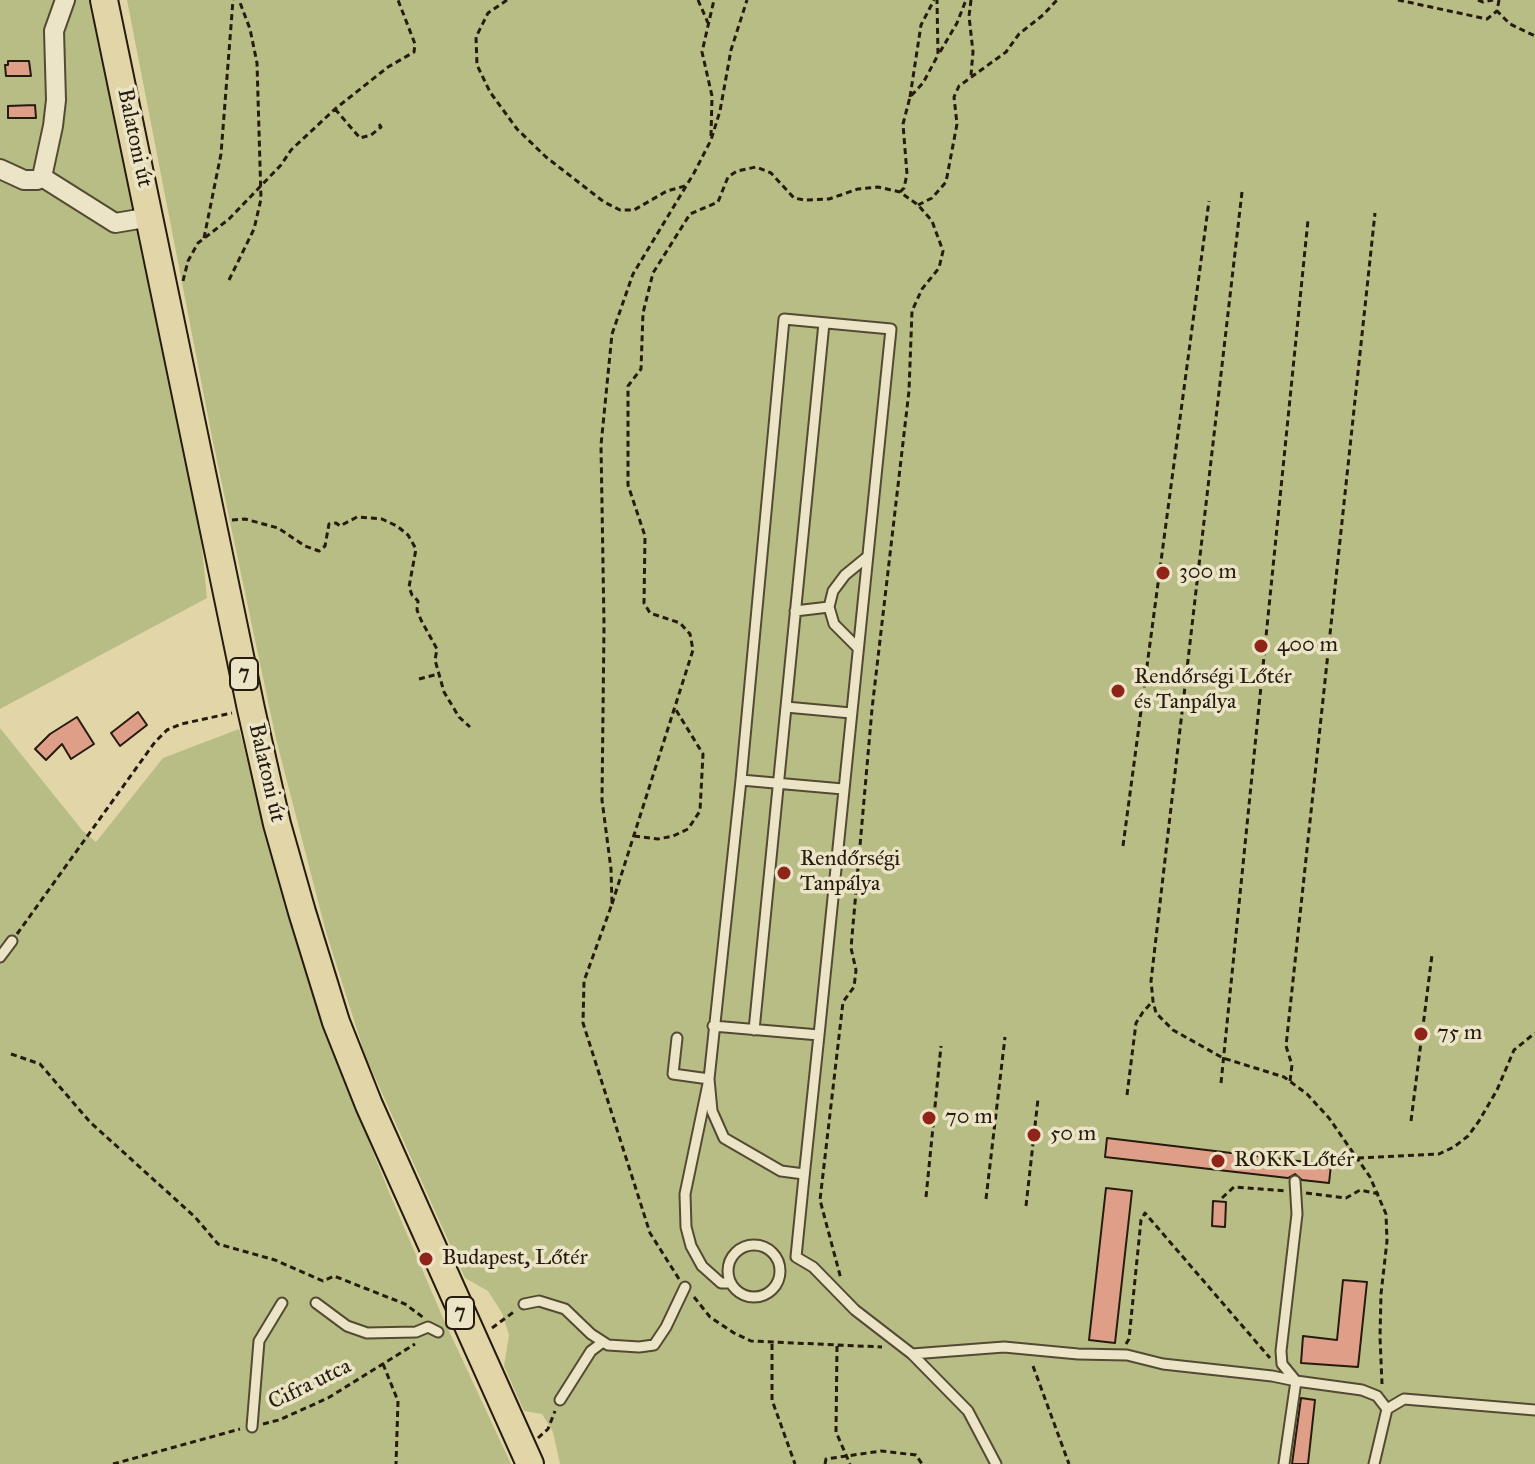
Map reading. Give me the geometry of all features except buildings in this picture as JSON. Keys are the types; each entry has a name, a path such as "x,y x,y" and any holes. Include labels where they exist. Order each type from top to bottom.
{"main road":[{"name":"Balatoni út","path":"104,0 277,824 336,1022 398,1173 526,1457"}],"street":[{"path":"0,169 24,180 42,177 56,100 54,31 65,0"},
{"path":"42,177 115,223 151,217"}],"lane":[{"path":"731,1283 721,1283 702,1266 691,1246 686,1227 685,1194 709,1079 741,780 784,319 891,329 796,1257"},
{"path":"754,1030 824,323"},
{"path":"858,648 834,624 829,607 833,591 845,575 867,557"},
{"path":"795,611 829,607"},
{"path":"786,707 851,713"},
{"path":"741,780 843,789"},
{"path":"0,957 12,941"},
{"path":"713,1026 819,1035"},
{"path":"677,1038 673,1074 709,1079"},
{"path":"709,1079 712,1111 724,1138 781,1171 804,1174"},
{"path":"1284,1464 1292,1378 1282,1364 1281,1351 1297,1214 1295,1181"},
{"path":"752,1245 764,1247 773,1253 779,1263 780,1275 776,1286 768,1294 757,1298 745,1296 731,1283 728,1268 732,1257 741,1249 752,1245"},
{"path":"779,1263 796,1257 813,1267 855,1310 912,1354 968,1411 996,1464"},
{"path":"524,1304 539,1301 565,1309 603,1342 629,1347 654,1345 685,1287"},
{"path":"252,1427 259,1341 282,1303"},
{"path":"316,1303 347,1326 367,1333 416,1332 428,1327 438,1332"},
{"path":"560,1400 591,1351 603,1342"},
{"path":"912,1354 1004,1347 1119,1355 1163,1364 1292,1378 1362,1390 1377,1396 1387,1409"},
{"path":"1374,1464 1387,1409 1404,1399 1535,1410"}],"path":[{"path":"204,238 221,154 233,0"},
{"path":"229,280 254,229 259,213 261,184 257,63 250,29 239,0"},
{"path":"165,287 183,281 192,250 229,219 335,109 388,67 414,52 415,44 398,0"},
{"path":"507,0 488,13 476,37 477,65 490,92 517,129 546,157 592,193 620,210 634,210 667,191 686,186"},
{"path":"698,0 708,23"},
{"path":"711,140 712,96 702,52 714,0"},
{"path":"747,0 731,50 720,111 711,140 633,274 612,334 601,445 604,625 602,800 612,904 584,981 583,1023 650,1233 685,1287 710,1317 751,1341 902,1348"},
{"path":"935,0 938,55"},
{"path":"900,192 907,174 903,124 921,25 935,0"},
{"path":"910,97 923,83 968,0"},
{"path":"968,0 973,52 971,75"},
{"path":"918,205 932,198 946,182 957,124 954,97 959,86 1006,52 1019,34 1057,0"},
{"path":"1398,0 1487,19 1497,11 1499,0"},
{"path":"1478,0 1493,0"},
{"path":"1497,11 1510,24 1535,36"},
{"path":"335,109 360,138 371,135 381,127 377,121"},
{"path":"1242,192 1151,981 1153,1001 1156,1013 1173,1030 1223,1058 1262,1068 1290,1081 1307,1094 1329,1118 1357,1158 1379,1194 1386,1214 1387,1241 1381,1294 1381,1383 1390,1393 1404,1399"},
{"path":"1123,846 1209,201"},
{"path":"1290,1081 1292,1065 1286,1046 1375,213"},
{"path":"1221,1083 1308,220"},
{"path":"213,521 245,519 278,528 305,546 319,551 325,546 329,524 340,526 357,517 372,517 397,526 408,535 416,549 409,587 418,601 421,620 437,649 435,660 444,692 459,717 470,727"},
{"path":"419,679 438,674"},
{"path":"12,941 155,742 167,730 181,724 251,709"},
{"path":"634,836 658,839 673,836 688,829 700,811 703,754 676,710"},
{"path":"1411,1121 1432,955"},
{"path":"1127,1095 1136,1023 1153,1001"},
{"path":"1357,1158 1439,1154 1454,1147 1468,1136 1479,1121 1497,1090 1514,1050 1535,1033"},
{"path":"986,1199 1005,1037"},
{"path":"926,1197 941,1046"},
{"path":"11,1054 40,1064 90,1122 195,1217 218,1244 275,1260 323,1281 334,1276 405,1304 424,1317 428,1327"},
{"path":"1026,1206 1038,1099"},
{"path":"1119,1355 1129,1339 1141,1220 1145,1213 1274,1362 1292,1378"},
{"path":"474,1342 524,1304"},
{"name":"Cifra utca","path":"113,1464 205,1437 279,1420 315,1405 438,1332"},
{"path":"772,1343 772,1400 795,1464"},
{"path":"837,1346 836,1432 850,1464"},
{"path":"383,1364 398,1401 396,1464"},
{"path":"1033,1366 1069,1464"},
{"path":"526,1457 548,1429 560,1400"},
{"path":"825,1464 826,1459 881,1451 916,1455 922,1464"}],"green space":[{"path":"0,0 93,0 143,232 200,529 207,598 0,709"},
{"name":"Rendőrségi Lőtér és Tanpálya","path":"127,0 1535,0 1535,1464 560,1464 553,1432 542,1414 524,1411 504,1366 509,1335 502,1313 488,1291 465,1278 365,1055 326,932 276,739 212,437"},
{"path":"0,728 82,830 96,842 163,758 239,729 292,929 335,1057 443,1318 511,1464 0,1464"}],"place":[{"name":"300 m","path":"1163,573"},
{"name":"400 m","path":"1261,646"},
{"name":"Rendőrségi Lőtér és Tanpálya","path":"1118,691"},
{"name":"Rendőrségi Tanpálya","path":"784,873"},
{"name":"75 m","path":"1421,1034"},
{"name":"70 m","path":"929,1118"},
{"name":"50 m","path":"1034,1135"},
{"name":"ROKK Lőtér","path":"1218,1161"},
{"name":"Budapest, Lőtér","path":"426,1259"}]}
